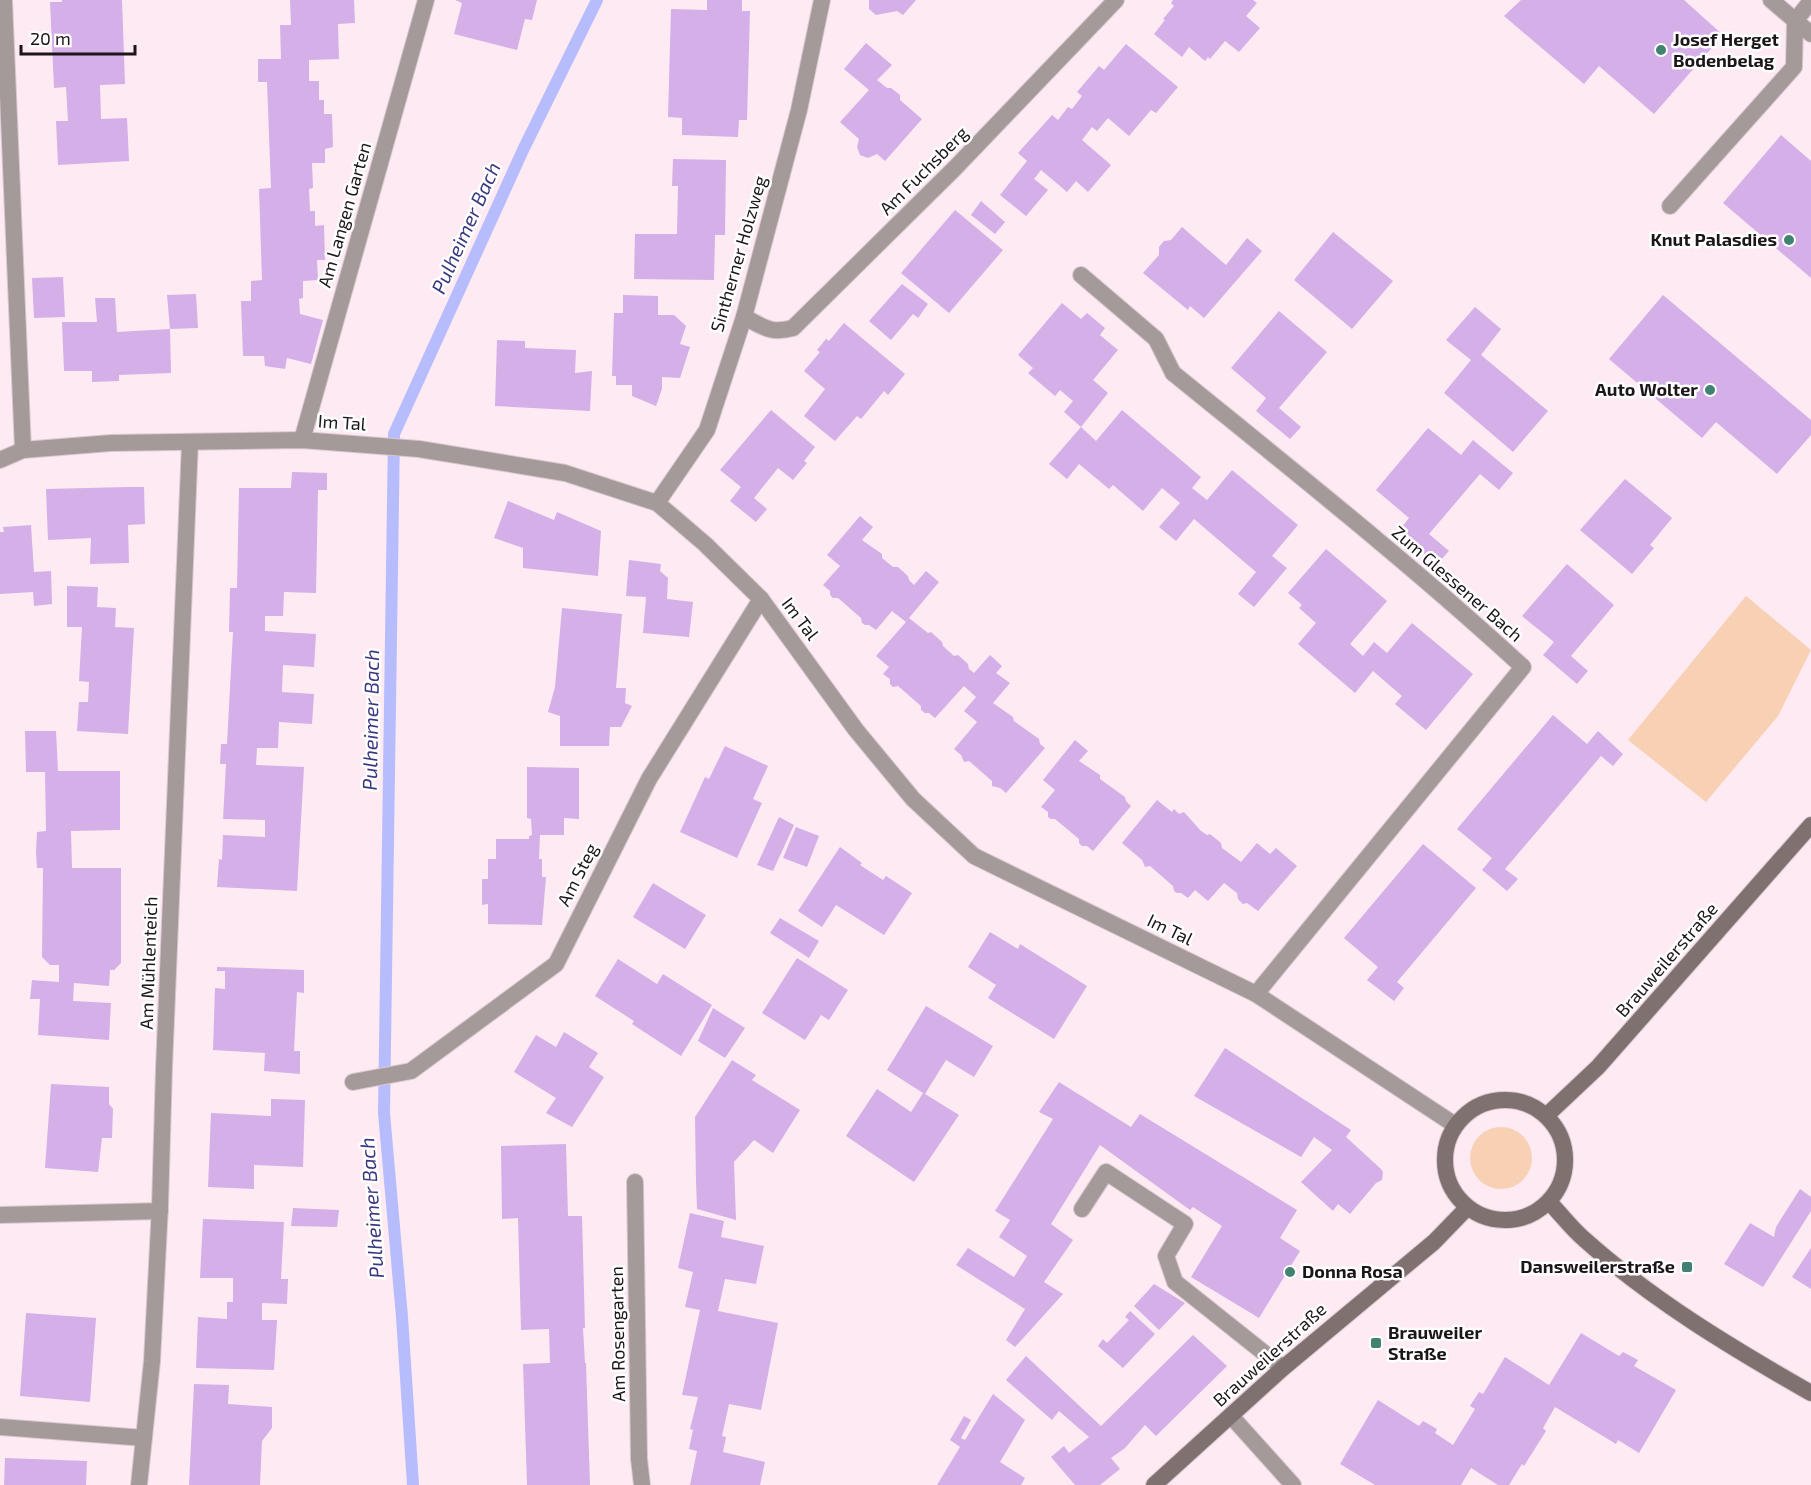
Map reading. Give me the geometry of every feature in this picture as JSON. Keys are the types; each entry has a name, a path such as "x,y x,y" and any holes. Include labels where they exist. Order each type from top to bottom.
{"main road":[{"name":"Brauweilerstraße","path":"1547,1115 1598,1067 1811,825"},
{"path":"1509,1099 1529,1104 1547,1115 1558,1130 1565,1148 1565,1167 1560,1186 1549,1202 1535,1213 1518,1219 1500,1221 1483,1217 1467,1208 1455,1195 1446,1178 1444,1159 1447,1141 1455,1125 1470,1110 1489,1101 1509,1099"},
{"path":"1549,1202 1583,1238 1663,1301 1757,1362 1811,1393"},
{"name":"Brauweilerstraße","path":"1154,1485 1283,1368 1434,1242 1467,1208"}],"street":[{"path":"4,0 23,450"},
{"name":"Am Langen Garten","path":"302,440 426,0"},
{"name":"Sintherner Holzweg","path":"657,503 707,430 744,317 799,110 822,0"},
{"name":"Am Fuchsberg","path":"744,317 778,332 793,328 947,176 1116,0"},
{"path":"1771,0 1811,34"},
{"path":"1670,206 1794,67 1795,21 1811,1"},
{"name":"Zum Glessener Bach","path":"1081,275 1156,339 1173,374 1476,623 1523,667 1256,994"},
{"name":"Im Tal","path":"0,460 23,450 111,443 302,440 419,449 565,473 657,503 705,544 760,599 856,730 913,799 975,856 1256,994 1455,1125"},
{"name":"Am Mühlenteich","path":"140,1485 152,1361 160,1211 190,442"},
{"name":"Am Steg","path":"353,1082 411,1071 556,964 649,779 760,599"},
{"path":"1082,1209 1107,1172 1185,1224 1166,1256 1176,1282 1283,1368"},
{"name":"Am Rosengarten","path":"634,1182 639,1459 642,1485"},
{"path":"0,1215 160,1211"},
{"path":"1231,1416 1293,1485"},
{"path":"0,1427 144,1438"}],"shaded area":[{"path":"1746,596 1811,650 1778,716 1706,802 1628,740"},
{"path":"1495,1127 1507,1127 1523,1136 1530,1146 1532,1158 1530,1170 1523,1180 1507,1189 1495,1189 1484,1184 1475,1175 1470,1164 1470,1152 1475,1141 1484,1132"}],"building":[{"path":"62,0 122,0 125,84 100,85 101,119 127,118 129,161 58,165 56,121 68,121 66,87 54,88 50,2 62,2"},
{"path":"290,0 354,0 355,23 338,24 339,59 309,60 309,81 319,81 319,100 324,100 324,114 332,114 333,147 325,149 325,163 312,163 313,188 309,189 310,211 315,211 315,226 324,225 325,260 317,260 318,280 303,281 303,298 299,299 300,314 323,320 311,364 287,358 285,369 265,366 264,356 243,356 241,301 251,301 251,281 262,280 259,189 271,188 267,82 258,82 258,59 281,59 280,25 291,25"},
{"path":"455,0 537,0 532,20 525,19 517,50 454,34 462,3"},
{"path":"707,0 742,0 742,11 750,11 747,120 739,120 738,137 682,135 682,118 668,117 671,9 707,10"},
{"path":"869,0 916,0 903,15 897,11 876,15 869,9"},
{"path":"1173,0 1253,0 1257,3 1246,16 1260,28 1239,52 1225,41 1210,59 1208,57 1205,61 1189,47 1182,57 1154,34 1174,6 1171,3"},
{"path":"1521,0 1684,0 1723,35 1654,114 1599,66 1584,84 1504,16"},
{"path":"866,43 892,65 877,80 900,95 900,100 922,119 885,161 877,154 868,158 860,155 857,147 859,139 840,122 869,90 844,69"},
{"path":"1126,44 1178,87 1156,113 1151,110 1129,136 1108,118 1097,131 1092,127 1082,140 1111,165 1088,192 1076,181 1067,192 1041,170 1034,179 1048,190 1026,216 1000,195 1027,161 1018,153 1052,115 1058,120 1068,107 1072,109 1082,96 1077,92 1099,66 1104,70"},
{"name":"Knut Palasdies","path":"1781,135 1811,161 1811,278 1723,203"},
{"path":"673,159 726,160 725,235 715,235 714,280 634,279 635,234 677,234 678,186 672,186"},
{"path":"981,201 1005,222 995,234 971,215"},
{"path":"955,210 1003,250 949,313 901,273"},
{"path":"1182,227 1226,265 1247,238 1262,251 1204,318 1190,306 1188,310 1143,273 1159,255 1159,247 1164,241 1171,240"},
{"path":"1333,232 1393,281 1352,329 1294,280"},
{"path":"63,277 65,317 34,318 32,278"},
{"path":"902,284 928,304 918,318 913,314 891,340 869,321"},
{"path":"196,294 198,328 170,329 167,295"},
{"path":"623,295 658,296 658,315 674,315 686,326 680,344 690,347 680,378 662,377 662,389 656,406 632,396 632,385 616,385 616,376 612,376 614,313 623,313"},
{"name":"Auto Wolter","path":"1663,295 1811,420 1811,435 1777,474 1716,422 1702,438 1609,359"},
{"path":"95,298 115,298 117,332 170,329 171,373 119,375 119,381 92,382 92,371 64,371 62,322 97,322"},
{"path":"1062,303 1081,319 1087,313 1105,328 1100,335 1118,350 1093,380 1108,393 1081,427 1064,412 1073,401 1060,390 1055,396 1028,373 1033,368 1018,355"},
{"path":"1475,307 1501,329 1481,355 1548,411 1513,452 1444,393 1471,360 1446,340"},
{"path":"1279,311 1327,352 1279,408 1301,427 1290,439 1256,411 1266,398 1231,368"},
{"path":"844,323 905,374 888,395 884,391 861,419 857,416 835,441 804,416 825,389 804,371 820,352 817,350 826,339 829,341"},
{"path":"497,340 525,341 525,348 576,350 575,373 592,371 590,411 495,406"},
{"path":"771,410 815,447 804,461 807,463 793,480 778,468 754,498 767,509 756,522 730,501 741,487 720,470"},
{"path":"1122,410 1201,477 1192,488 1207,500 1232,470 1298,525 1272,556 1287,568 1254,607 1238,594 1256,572 1194,519 1176,541 1159,527 1180,503 1162,488 1143,511 1113,485 1109,489 1079,464 1067,479 1049,464 1081,427 1096,441"},
{"path":"1428,428 1461,455 1473,440 1513,473 1499,490 1480,474 1429,534 1449,551 1437,564 1398,532 1409,518 1376,490"},
{"path":"292,472 327,473 327,490 318,490 316,593 284,592 283,616 265,616 265,631 316,634 314,667 283,665 282,692 314,694 312,724 279,722 278,748 257,748 256,765 304,767 297,891 217,887 219,859 222,860 223,835 265,837 265,820 223,819 226,764 220,764 221,744 227,744 233,632 229,632 230,588 237,588 239,488 291,488"},
{"path":"1625,479 1672,518 1650,545 1654,548 1632,574 1580,530"},
{"path":"144,487 145,524 128,525 129,563 90,564 91,538 48,540 46,489"},
{"path":"508,501 554,520 557,512 601,531 598,576 523,568 523,548 494,538"},
{"path":"860,516 873,527 862,540 882,554 882,558 893,567 898,567 914,585 926,571 939,582 909,618 928,633 931,632 954,656 958,655 968,664 969,669 974,673 990,655 1002,666 996,673 1010,683 993,703 1039,739 1040,744 1045,748 1006,793 992,786 992,781 969,761 964,762 961,755 954,749 977,722 964,711 976,697 964,686 935,718 925,713 921,710 921,706 898,686 893,687 890,684 890,679 883,674 889,667 876,656 906,622 892,611 876,630 862,623 861,618 838,598 833,598 830,591 823,585 840,566 827,555"},
{"path":"31,525 34,572 51,571 52,604 34,606 33,592 0,594 0,532 4,532 3,527"},
{"path":"1326,549 1387,601 1350,644 1363,656 1374,642 1387,653 1412,623 1473,674 1426,730 1395,704 1402,696 1373,671 1355,693 1298,644 1316,623 1299,608 1302,605 1288,593"},
{"path":"629,560 661,564 660,571 668,578 667,599 693,602 689,637 643,633 646,597 626,596"},
{"path":"1567,564 1614,605 1571,656 1588,671 1577,684 1543,655 1554,642 1522,616"},
{"path":"67,586 98,587 97,607 116,608 115,627 134,628 128,734 77,731 79,702 88,702 89,682 79,681 82,627 67,627"},
{"path":"562,608 622,614 616,688 626,688 625,703 632,706 621,727 610,727 609,746 560,746 560,716 548,712 555,687"},
{"path":"1553,715 1587,744 1598,731 1623,754 1613,766 1601,756 1505,869 1518,879 1507,891 1482,870 1492,858 1457,829"},
{"path":"25,731 56,731 58,771 120,771 120,830 71,831 72,868 121,868 121,963 114,970 110,970 109,986 74,983 73,1001 111,1003 109,1040 38,1035 40,999 30,999 32,980 59,982 59,965 50,965 42,957 43,868 37,868 36,852 37,832 46,831 45,772 26,772"},
{"path":"1075,740 1088,751 1079,761 1100,775 1100,779 1125,797 1131,806 1093,851 1087,846 1082,846 1079,839 1055,819 1048,817 1048,812 1041,807 1055,790 1043,780"},
{"path":"725,746 768,766 753,799 762,803 737,858 680,832 705,777 709,779"},
{"path":"527,767 579,768 579,819 564,818 564,835 540,835 539,859 542,859 542,877 546,877 542,925 488,924 488,904 482,905 482,879 488,879 488,859 496,859 496,839 529,839 532,835 531,819 527,818"},
{"path":"1157,800 1172,812 1174,809 1179,814 1184,812 1201,831 1207,835 1210,834 1221,843 1222,848 1241,862 1257,843 1270,854 1276,848 1297,866 1258,911 1247,903 1243,904 1238,899 1237,893 1224,883 1208,901 1195,890 1188,898 1177,893 1173,886 1150,866 1145,867 1142,860 1122,843"},
{"path":"779,817 794,825 773,871 757,865"},
{"path":"796,827 819,836 807,867 783,858"},
{"path":"1423,844 1476,888 1397,982 1404,988 1394,1001 1367,980 1378,967 1344,938"},
{"path":"840,847 862,863 860,865 883,880 886,876 912,893 884,935 836,905 822,927 798,911"},
{"path":"653,883 706,915 685,949 633,917"},
{"path":"780,918 819,941 809,958 770,933"},
{"path":"990,932 1018,949 1020,944 1087,986 1054,1039 988,998 996,985 968,967"},
{"path":"797,958 848,990 829,1020 821,1015 805,1040 762,1013"},
{"path":"618,959 657,984 663,974 712,1005 681,1056 632,1024 634,1021 595,996"},
{"path":"217,967 304,970 304,993 297,992 294,1051 300,1051 300,1074 264,1071 265,1053 213,1050 215,988 225,989 225,971 217,971"},
{"path":"926,1006 993,1046 974,1077 946,1060 925,1094 959,1115 914,1182 846,1136 877,1089 911,1112 923,1093 887,1070"},
{"path":"713,1008 745,1028 725,1058 698,1041"},
{"path":"564,1032 598,1053 589,1067 604,1077 572,1127 546,1113 556,1098 514,1072 536,1035 556,1047"},
{"path":"1225,1048 1351,1130 1346,1137 1381,1169 1382,1180 1376,1183 1350,1214 1338,1204 1333,1211 1301,1182 1332,1150 1314,1137 1301,1157 1194,1096"},
{"path":"732,1060 756,1075 752,1080 800,1110 773,1153 754,1140 734,1162 736,1220 697,1209 696,1181 695,1117"},
{"path":"1059,1082 1131,1127 1140,1114 1297,1210 1280,1238 1300,1251 1259,1318 1191,1277 1222,1226 1193,1207 1190,1210 1100,1145 1051,1224 1073,1240 1044,1282 1063,1294 1015,1347 1006,1340 1025,1309 956,1265 968,1248 1014,1277 1027,1256 999,1237 1010,1220 995,1211 1053,1119 1039,1112"},
{"path":"51,1084 109,1087 109,1104 113,1109 112,1138 102,1138 98,1172 45,1168"},
{"path":"271,1099 305,1100 303,1167 254,1165 254,1189 208,1187 211,1113 271,1116"},
{"path":"566,1144 568,1216 582,1216 585,1328 583,1328 590,1485 527,1485 523,1364 550,1363 549,1329 521,1330 518,1218 502,1219 501,1146"},
{"path":"1800,1189 1811,1197 1811,1211 1763,1287 1724,1264 1750,1223 1774,1237 1776,1227"},
{"path":"293,1208 339,1210 337,1227 291,1226"},
{"path":"690,1213 724,1221 721,1237 764,1246 756,1284 725,1279 718,1311 778,1323 761,1410 729,1404 722,1436 726,1437 723,1452 765,1462 760,1485 690,1485 697,1451 689,1449 693,1430 690,1429 698,1397 682,1395 700,1310 685,1307 693,1272 678,1268"},
{"path":"203,1219 284,1222 281,1279 288,1279 287,1304 262,1303 262,1320 277,1320 274,1370 196,1368 198,1317 227,1319 227,1302 233,1302 233,1278 200,1278"},
{"path":"1811,1248 1811,1289 1792,1277"},
{"path":"1154,1284 1185,1303 1159,1330 1134,1306"},
{"path":"1130,1311 1155,1334 1123,1368 1098,1346 1103,1339 1107,1343 1129,1320 1125,1317"},
{"path":"26,1313 96,1318 90,1402 20,1396"},
{"path":"1581,1333 1619,1356 1623,1352 1638,1360 1634,1366 1676,1390 1639,1453 1618,1440 1616,1444 1555,1407 1543,1428 1546,1431 1509,1485 1498,1485 1471,1468 1461,1485 1375,1485 1340,1464 1378,1400 1419,1426 1423,1421 1437,1429 1435,1433 1453,1445 1475,1409 1470,1406 1479,1392 1483,1394 1505,1357 1549,1385"},
{"path":"1193,1335 1227,1366 1156,1436 1145,1425 1125,1448 1111,1458 1120,1469 1100,1485 1075,1485 1051,1457 1064,1446 1069,1453 1089,1437 1059,1411 1052,1420 1006,1380 1026,1356 1101,1426"},
{"path":"194,1384 229,1385 228,1404 272,1407 272,1428 262,1441 260,1485 189,1485"},
{"path":"993,1394 1025,1420 1000,1462 1025,1478 1021,1485 937,1485 960,1447 950,1440 964,1416 971,1420 961,1438 965,1440"},
{"path":"5,1458 87,1461 86,1485 4,1485"}],"waterway":[{"name":"Pulheimer Bach","path":"413,1485 402,1317 384,1113 394,434 523,150 597,0"}],"place":[{"name":"Josef Herget Bodenbelag","path":"1661,50"},
{"name":"Knut Palasdies","path":"1789,240"},
{"name":"Auto Wolter","path":"1710,390"},
{"name":"Dansweilerstraße","path":"1687,1267"},
{"name":"Donna Rosa","path":"1290,1272"},
{"name":"Brauweiler Straße","path":"1376,1343"}]}
